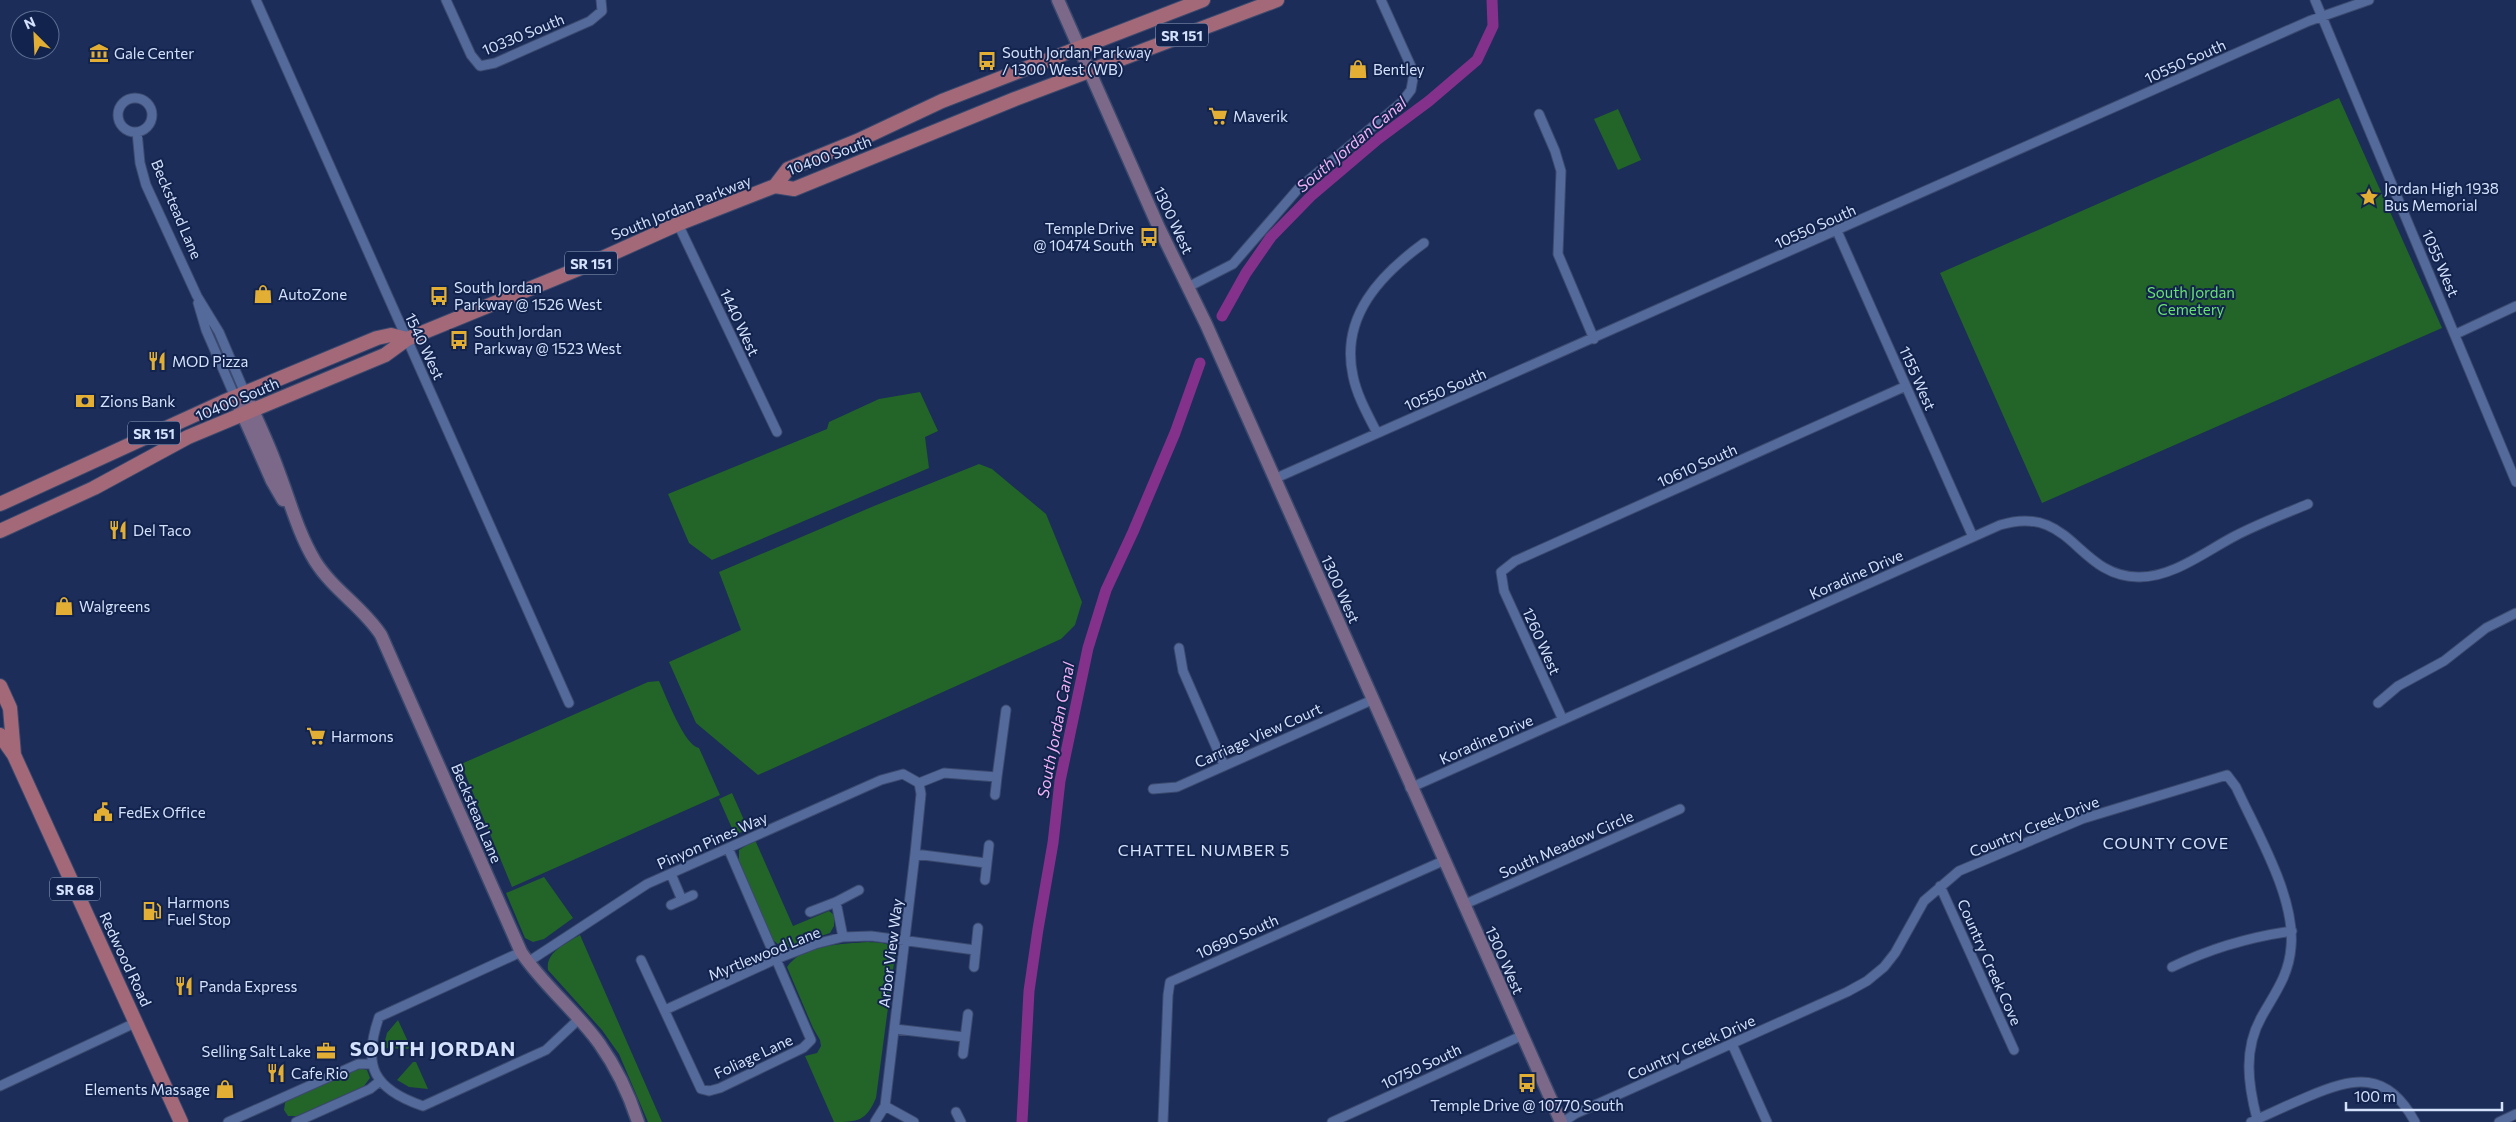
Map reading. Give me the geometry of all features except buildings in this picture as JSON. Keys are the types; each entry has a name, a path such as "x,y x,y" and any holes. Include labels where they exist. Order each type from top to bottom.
{"main road":[{"name":"10400 South","path":"1203,0 942,101 857,141 788,169 775,186 794,189 1089,71 1276,0"},
{"name":"South Jordan Parkway","path":"377,338 391,335 407,339 578,269 678,224 775,186"},
{"name":"10400 South","path":"0,504 240,395 377,338"},
{"name":"10400 South","path":"0,531 94,488 174,444 391,352 407,339"},
{"name":"Redwood Road","path":"0,686 10,708 14,755"},
{"name":"Redwood Road","path":"0,735 14,755 137,1022 180,1122"}],"street":[{"name":"1540 West","path":"256,0 568,703"},
{"name":"10330 South","path":"446,0 471,55 480,66 495,63 590,21 602,11 601,0"},
{"name":"1300 West","path":"1058,0 1274,479 1521,1036 1562,1122"},
{"path":"1188,287 1233,264 1298,189 1401,103 1411,90 1414,73 1381,0"},
{"name":"1055 West","path":"2314,0 2456,334 2516,482"},
{"name":"10550 South","path":"1274,479 2322,16 2369,0"},
{"path":"1539,114 1555,151 1561,171 1558,254 1594,339"},
{"name":"Beckstead Lane","path":"137,132 140,163 146,185 197,296 206,330 248,411 272,481 293,514 312,555 326,576 365,614 381,635 525,957 598,1042 615,1067 638,1122"},
{"name":"1440 West","path":"678,224 777,432"},
{"name":"1155 West","path":"1837,231 1973,537"},
{"path":"1377,433 1353,377 1350,359 1354,326 1360,311 1377,284 1399,261 1424,243"},
{"path":"2456,334 2516,306"},
{"name":"10610 South","path":"1501,572 1515,561 1906,386"},
{"name":"Koradine Drive","path":"1410,788 1973,537 2012,522 2036,522 2062,531 2088,557 2104,569 2124,576 2139,578 2167,571 2205,554 2242,533 2308,504"},
{"name":"1260 West","path":"1501,572 1504,591 1563,720"},
{"path":"2378,703 2398,686 2444,661 2486,628 2516,613"},
{"path":"1179,648 1183,671 1224,766"},
{"name":"Carriage View Court","path":"1153,789 1177,786 1372,700"},
{"path":"995,795 1006,710"},
{"path":"919,783 944,773 997,777"},
{"name":"Pinyon Pines Way","path":"371,1064 370,1049 379,1017 525,957 639,889 881,780 903,774 919,783"},
{"name":"Country Creek Drive","path":"1562,1122 1575,1114 1847,992 1867,981 1884,967 1895,953 1924,901 1959,871 2041,838 2082,819 2228,775 2236,787 2288,903 2292,931 2292,948 2284,978 2255,1030 2250,1052 2250,1093 2254,1121"},
{"name":"Arbor View Way","path":"874,1122 885,1106 906,941 921,794 919,783"},
{"name":"South Meadow Circle","path":"1463,905 1680,809"},
{"path":"985,880 989,845"},
{"path":"728,848 776,959"},
{"path":"915,854 986,863"},
{"name":"10690 South","path":"1163,1122 1170,982 1443,860"},
{"path":"671,874 682,900"},
{"name":"Country Creek Cove","path":"1940,886 2014,1050"},
{"path":"810,912 836,902 859,890"},
{"path":"671,905 693,895"},
{"path":"836,902 843,937"},
{"path":"974,967 978,928"},
{"path":"2172,966 2235,941 2292,931"},
{"name":"Myrtlewood Lane","path":"665,1010 776,959 815,944 843,937 871,936 975,950"},
{"name":"Foliage Lane","path":"665,1010 701,1089 709,1091 720,1088 803,1048 811,1040 776,959"},
{"path":"641,960 665,1010"},
{"path":"963,1054 968,1014"},
{"path":"228,1122 358,1064 371,1064 374,1073 390,1091 423,1106 546,1050 578,1019"},
{"path":"0,1086 137,1022"},
{"path":"895,1029 964,1037"},
{"name":"10750 South","path":"1332,1122 1521,1036"},
{"path":"1732,1044 1767,1122"},
{"path":"296,1122 370,1089 380,1080"},
{"path":"2254,1121 2333,1086 2359,1081 2384,1088 2396,1095 2415,1122"},
{"path":"885,1106 914,1122"},
{"path":"956,1112 960,1122"},
{"path":"2498,1122 2516,1114"}],"green space":[{"name":"South Jordan Cemetery","path":"2339,98 2442,328 2042,503 1940,273"},
{"path":"1618,109 1641,160 1618,170 1594,119"},
{"path":"920,392 938,431 925,437 929,468 712,560 689,543 668,494 827,429 829,422 879,399"},
{"path":"979,464 992,469 1046,514 1082,602 1075,625 1061,639 758,775 696,723 669,662 741,630 719,572"},
{"path":"659,681 687,738 693,745 699,748 720,795 512,887 461,764 648,682"},
{"path":"732,793 748,829 735,835 719,799"},
{"path":"755,840 793,926 829,911 834,915 834,926 830,933 788,947 781,947 772,939 739,863 739,850"},
{"path":"544,877 573,918 544,939 533,942 525,938 506,893"},
{"path":"580,935 662,1122 648,1122 619,1054 602,1030 548,970 548,964 553,953"},
{"path":"868,942 888,945 895,955 876,1098 869,1111 860,1119 834,1122 805,1056 817,1053 821,1046 820,1040 787,967 794,959 813,950 836,945"},
{"path":"398,1020 410,1046 408,1049 383,1048 387,1033"},
{"path":"413,1062 416,1062 428,1089 409,1087 397,1080"},
{"path":"359,1068 367,1070 370,1078 364,1086 297,1116 288,1116 284,1110 285,1103 289,1099"}],"waterway":[{"name":"South Jordan Canal","path":"1222,316 1246,273 1271,237 1312,195 1378,139 1429,101 1477,60 1493,26 1492,0"},
{"name":"South Jordan Canal","path":"1022,1122 1029,991 1053,843 1060,781 1088,648 1106,590 1175,433 1200,363"}],"place":[{"name":"Gale Center","path":"99,53"},
{"name":"South Jordan Parkway / 1300 West (WB)","path":"987,61"},
{"name":"Bentley","path":"1358,69"},
{"name":"Maverik","path":"1218,116"},
{"name":"Jordan High 1938 Bus Memorial","path":"2369,197"},
{"name":"Temple Drive @ 10474 South","path":"1149,237"},
{"name":"AutoZone","path":"263,294"},
{"name":"South Jordan Parkway @ 1526 West","path":"439,296"},
{"name":"South Jordan Parkway @ 1523 West","path":"459,340"},
{"name":"MOD Pizza","path":"157,361"},
{"name":"Zions Bank","path":"85,401"},
{"name":"Del Taco","path":"118,530"},
{"name":"Walgreens","path":"64,606"},
{"name":"Harmons","path":"316,736"},
{"name":"FedEx Office","path":"103,812"},
{"name":"Harmons Fuel Stop","path":"152,911"},
{"name":"Panda Express","path":"184,986"},
{"name":"Selling Salt Lake","path":"326,1051"},
{"name":"Cafe Rio","path":"276,1073"},
{"name":"Temple Drive @ 10770 South","path":"1527,1083"},
{"name":"Elements Massage","path":"225,1089"}],"district":[{"name":"COUNTY COVE","path":"2166,842"},
{"name":"CHATTEL NUMBER 5","path":"1204,849"},
{"name":"SOUTH JORDAN","path":"433,1048"}]}
